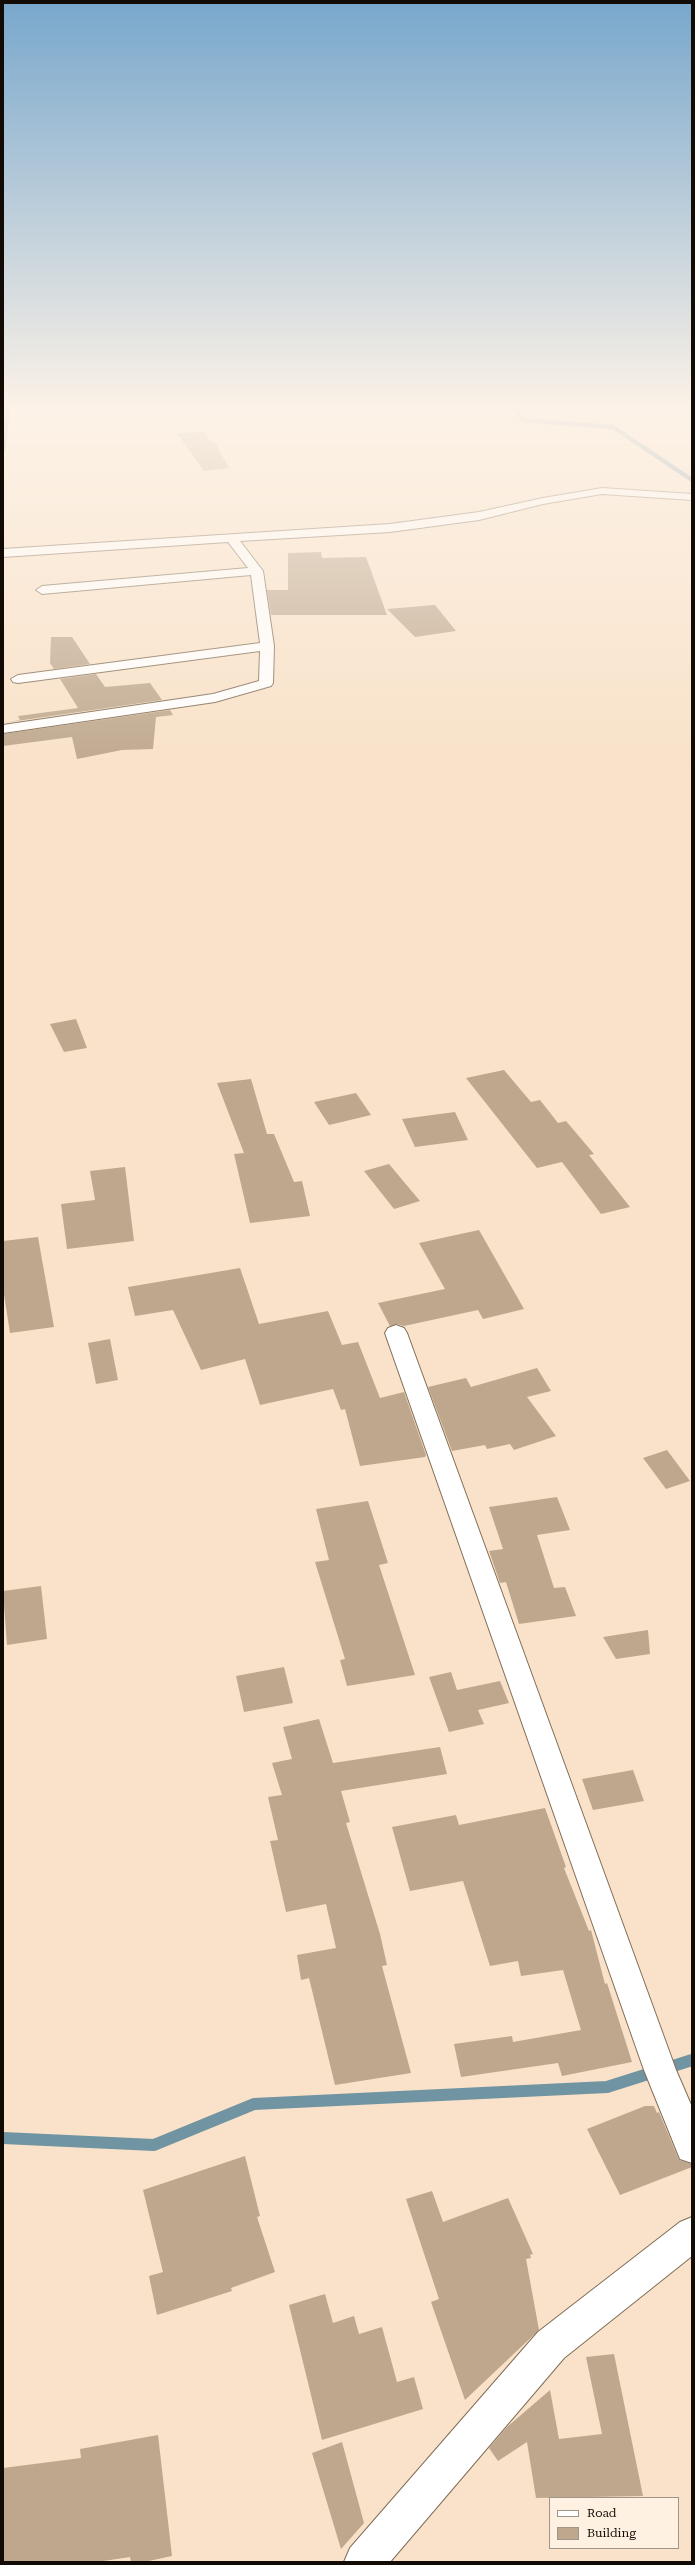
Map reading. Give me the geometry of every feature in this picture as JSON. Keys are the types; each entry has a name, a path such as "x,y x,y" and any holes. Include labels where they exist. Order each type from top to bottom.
{"street":[{"path":"3,554 363,530"},
{"path":"3,729 215,698 266,683 267,646 257,571 231,538"},
{"path":"42,590 257,571"},
{"path":"18,679 267,646"},
{"path":"396,1333 660,2070 692,2147"},
{"path":"364,2562 551,2344 692,2234"}],"building":[{"path":"321,552 322,558 366,557 387,615 271,615 267,590 288,590 288,553"},
{"path":"435,605 456,631 415,637 387,609"},
{"path":"51,637 72,637 90,664 54,669 50,663"},
{"path":"96,674 105,687 150,683 162,700 3,723 20,720 18,716 78,708 60,679"},
{"path":"170,710 173,715 156,717 153,749 122,750 77,759 72,737 3,746 3,734"},
{"path":"76,1019 87,1048 64,1052 50,1024"},
{"path":"504,1070 531,1102 540,1100 558,1123 566,1121 594,1154 589,1155 630,1207 601,1214 562,1162 537,1168 466,1078"},
{"path":"251,1079 267,1134 274,1134 294,1182 302,1181 310,1216 250,1223 234,1154 244,1153 217,1083"},
{"path":"356,1093 371,1115 329,1125 314,1102"},
{"path":"455,1112 468,1140 415,1147 402,1119"},
{"path":"389,1164 420,1201 394,1209 364,1171"},
{"path":"125,1167 134,1241 67,1249 61,1204 95,1200 90,1171"},
{"path":"479,1230 524,1309 483,1319 478,1310 404,1326 397,1324 390,1326 378,1303 445,1289 419,1243"},
{"path":"38,1237 54,1327 10,1333 3,1288 3,1241"},
{"path":"240,1268 259,1324 328,1311 342,1345 358,1342 380,1398 404,1392 426,1455 425,1457 360,1466 345,1409 341,1410 333,1389 260,1405 245,1359 201,1370 173,1310 135,1316 128,1287"},
{"path":"110,1339 118,1380 96,1384 88,1343"},
{"path":"537,1368 551,1391 527,1397 556,1436 514,1450 510,1444 487,1449 485,1445 452,1451 428,1387 466,1378 471,1387"},
{"path":"667,1450 690,1481 666,1489 643,1458"},
{"path":"557,1497 570,1530 537,1535 554,1588 565,1587 576,1616 519,1624 506,1582 500,1583 489,1551 503,1549 489,1507"},
{"path":"368,1501 388,1563 379,1565 415,1675 347,1686 340,1660 345,1659 315,1562 329,1560 316,1509"},
{"path":"41,1586 47,1639 7,1645 3,1591"},
{"path":"648,1630 650,1654 616,1659 603,1637"},
{"path":"284,1667 293,1703 244,1712 236,1676"},
{"path":"451,1672 457,1690 500,1681 509,1703 478,1710 484,1724 449,1732 429,1677"},
{"path":"319,1719 333,1763 440,1747 447,1774 341,1791 350,1822 346,1823 380,1934 387,1965 382,1966 411,2073 335,2085 309,1978 301,1980 297,1955 336,1948 326,1904 286,1912 270,1841 278,1840 268,1797 282,1795 272,1763 292,1759 283,1727"},
{"path":"633,1770 644,1801 593,1810 582,1779"},
{"path":"545,1808 566,1867 564,1868 589,1931 591,1930 605,1984 607,1983 632,2062 562,2076 558,2063 461,2077 454,2044 512,2036 513,2042 581,2030 563,1970 521,1976 518,1961 490,1966 463,1881 410,1891 392,1827 456,1815 459,1825"},
{"path":"645,2106 654,2106 657,2113 659,2112 679,2160 692,2164 692,2167 620,2195 587,2129"},
{"path":"245,2156 260,2216 257,2217 275,2272 231,2288 232,2291 157,2315 149,2276 163,2272 143,2190"},
{"path":"432,2191 443,2222 508,2198 533,2254 530,2255 531,2258 526,2259 539,2330 465,2400 431,2302 439,2299 406,2199"},
{"path":"325,2294 333,2323 354,2316 359,2334 382,2327 397,2382 414,2377 423,2409 322,2440 289,2305"},
{"path":"614,2354 643,2496 536,2498 527,2442 498,2461 489,2448 507,2427 550,2390 559,2439 602,2434 586,2357"},
{"path":"158,2435 172,2556 144,2562 131,2562 130,2557 97,2562 3,2562 3,2468 81,2458 80,2449"},
{"path":"342,2442 364,2523 341,2549 312,2453"}],"waterway":[{"path":"3,2138 154,2145 254,2104 607,2087 692,2060"}]}
